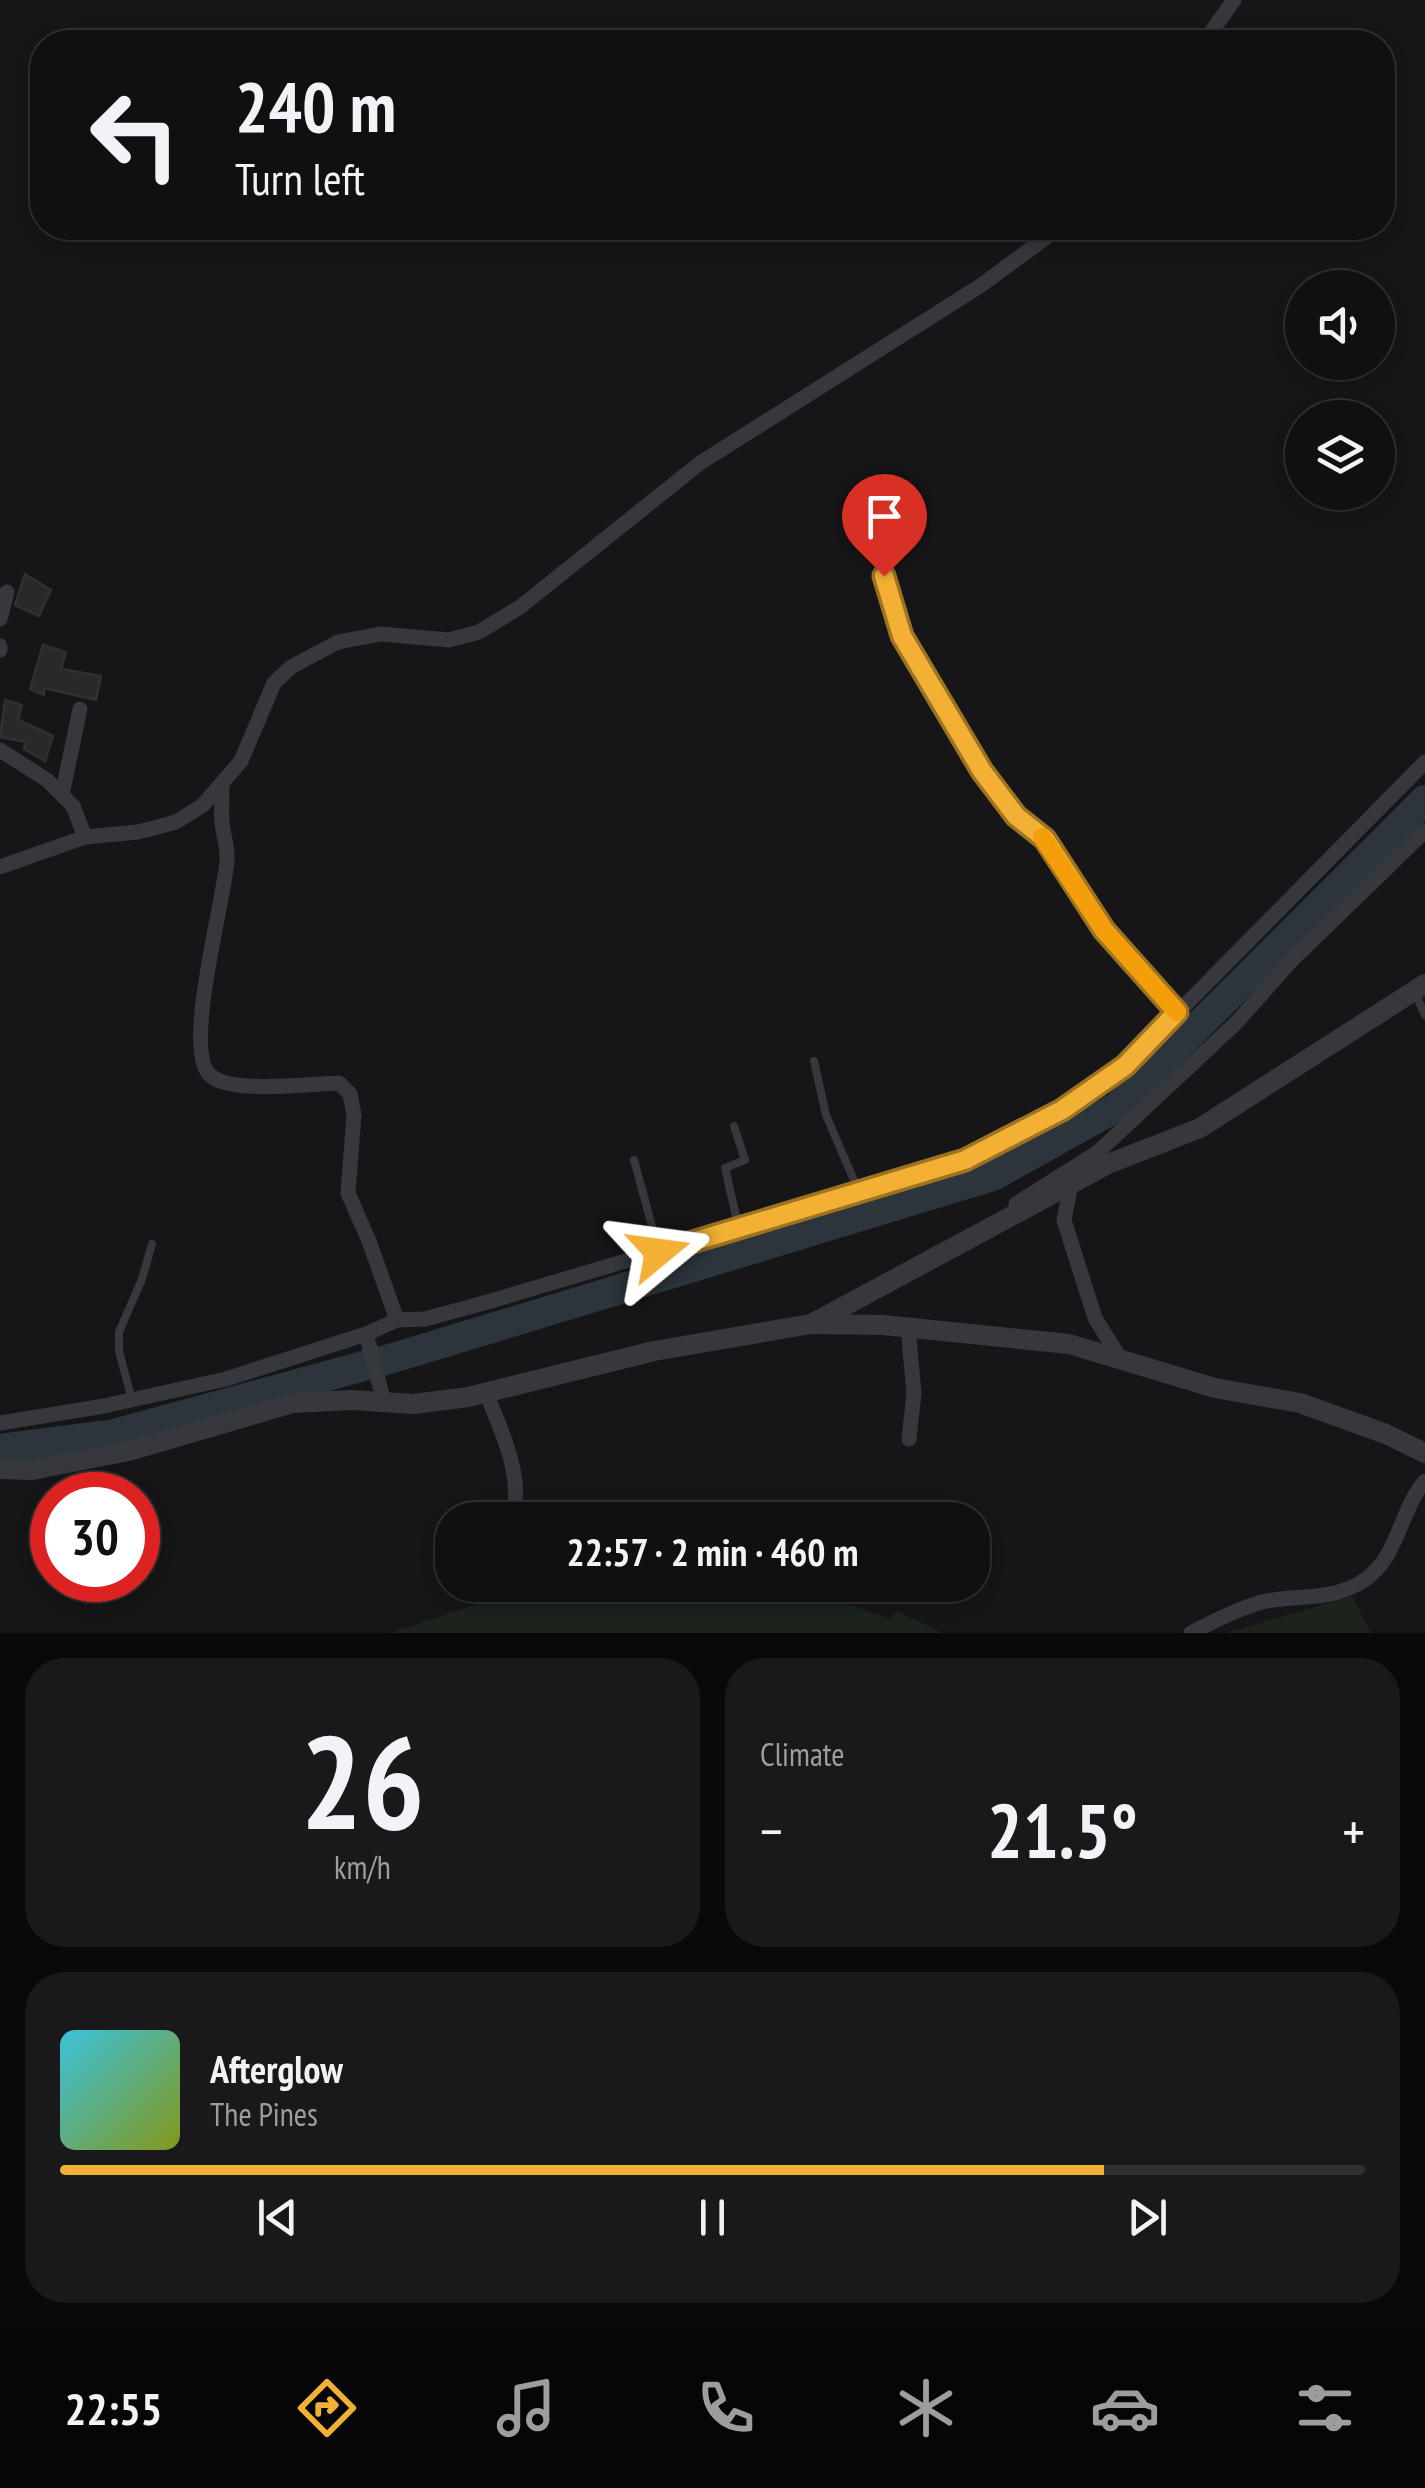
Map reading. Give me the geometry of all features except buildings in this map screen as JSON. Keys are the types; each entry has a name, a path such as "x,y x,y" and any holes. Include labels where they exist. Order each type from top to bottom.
{"street":[{"path":"1213,30 1234,0"},
{"path":"0,868 85,837 138,832 176,822 203,805 242,761 274,683 292,667 338,642 381,634 449,640 480,632 520,607 700,463 980,286 1043,240"},
{"path":"884,576 902,636 982,771 1016,816 1045,839 1104,930 1177,1012"},
{"path":"0,619 7,592"},
{"path":"62,795 80,709"},
{"path":"0,750 47,780 62,795 72,806 85,837"},
{"path":"0,1422 132,1400 226,1379 366,1334 396,1320 441,1314 965,1160 1062,1110 1125,1066 1425,762"},
{"path":"222,784 222,826 228,854 224,893 207,964 200,1054 206,1072 220,1082 270,1086 338,1083 350,1094 354,1115 348,1193 370,1241 396,1320"},
{"path":"987,1228 1008,1208 1098,1152 1236,1023 1291,961 1425,830"},
{"path":"811,1324 1108,1164 1200,1128 1419,988"},
{"path":"1070,1184 1064,1220 1095,1318 1120,1360"},
{"path":"0,1469 32,1470 130,1451 292,1403 382,1392 414,1404 486,1393 654,1352 811,1324 908,1328 1068,1344 1215,1388 1300,1404 1386,1434 1425,1453"},
{"path":"908,1328 914,1393 909,1439"},
{"path":"366,1334 382,1392"},
{"path":"486,1393 511,1454 518,1502"},
{"path":"1191,1633 1262,1602 1328,1596 1367,1578 1394,1544 1414,1494 1425,1481"}],"lane":[{"path":"1419,988 1425,1016"},
{"path":"814,1061 826,1115 859,1192"},
{"path":"734,1126 745,1160 725,1168 739,1229"},
{"path":"634,1160 659,1252"},
{"path":"132,1400 118,1332 142,1279 152,1244"}],"shaded area":[{"path":"1352,1596 1371,1633 1226,1633"},
{"path":"842,1602 890,1619 897,1611 943,1633 390,1633 477,1604"}],"waterway":[{"path":"0,1449 114,1434 393,1358 993,1176 1117,1107 1425,800"}],"slow traffic":[{"path":"1042,837 1104,930 1177,1012"}],"route":[{"path":"659,1252 965,1160 1062,1110 1125,1066 1177,1012 1104,930 1045,839 1016,816 982,771 902,636 884,576"}]}
